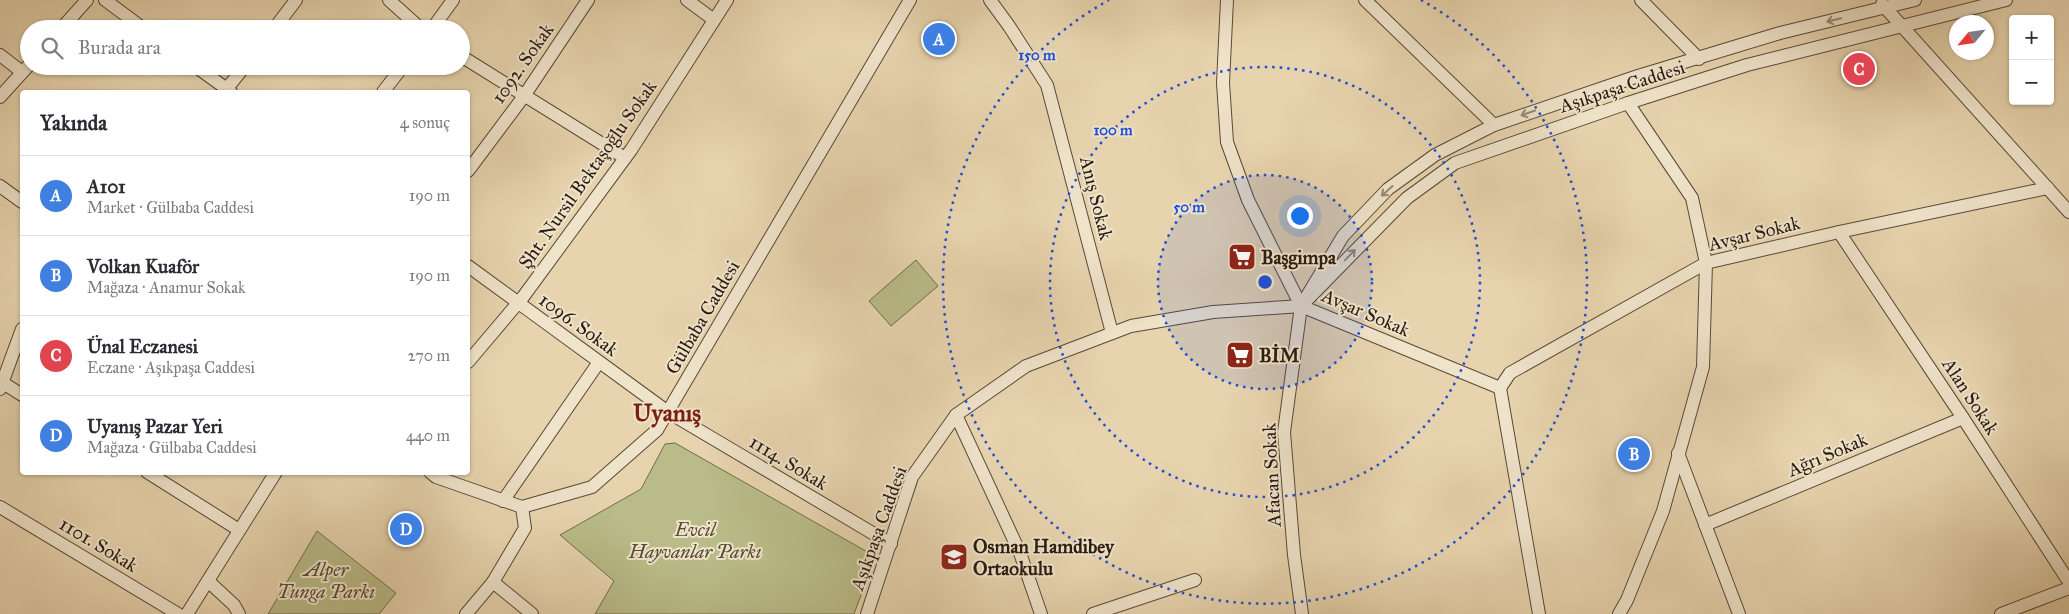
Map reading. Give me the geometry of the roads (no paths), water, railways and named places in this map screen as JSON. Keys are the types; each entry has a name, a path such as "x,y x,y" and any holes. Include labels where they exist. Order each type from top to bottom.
{"street":[{"path":"69,20 87,0"},
{"path":"105,0 132,20"},
{"path":"281,20 296,0"},
{"path":"389,0 411,20"},
{"path":"439,20 453,0"},
{"name":"1092. Sokak","path":"470,168 524,96 588,0"},
{"path":"687,0 714,20"},
{"name":"Şht. Nursil Bektaşoğlu Sokak","path":"470,360 518,303 626,158 727,0"},
{"name":"Gülbaba Caddesi","path":"522,507 592,487 657,430 910,0"},
{"name":"Anış Sokak","path":"990,0 1047,85 1112,333"},
{"path":"1227,0 1223,83 1227,142 1248,200 1301,306"},
{"path":"1366,0 1494,125"},
{"path":"1641,0 1699,59"},
{"name":"Aşıkpaşa Caddesi","path":"1301,306 1343,236 1388,189 1435,155 1494,125 1638,76 1780,33 1882,4 1916,0"},
{"name":"Aşıkpaşa Caddesi","path":"867,614 912,476 956,415 1026,366 1131,326 1213,312 1301,306 1407,198 1455,164 1628,103 1747,66 2006,0"},
{"path":"1882,4 1904,26 2069,212"},
{"path":"0,55 20,65"},
{"path":"470,62 626,158"},
{"path":"0,97 20,75"},
{"path":"206,75 225,90"},
{"path":"228,90 239,75"},
{"path":"385,90 396,75"},
{"path":"1619,614 1627,600 1663,511 1703,367 1706,264 1692,198 1628,103"},
{"path":"0,186 20,201"},
{"name":"Avşar Sokak","path":"1301,306 1500,388 1510,372 1706,264 1839,232 2048,188"},
{"name":"Alan Sokak","path":"1839,232 2069,582"},
{"name":"1096. Sokak","path":"470,267 668,412"},
{"name":"Afacan Sokak","path":"1301,306 1284,432 1294,555 1302,614"},
{"path":"20,334 1,384 20,394"},
{"path":"503,501 599,362"},
{"path":"1500,388 1539,614"},
{"name":"1114. Sokak","path":"668,412 891,544"},
{"path":"956,415 1020,553 1041,614"},
{"name":"Ağrı Sokak","path":"1705,525 1963,418"},
{"path":"1678,453 1739,614"},
{"path":"152,475 240,530"},
{"path":"187,614 274,475"},
{"path":"434,475 522,507 525,528 494,582 466,614"},
{"name":"1101. Sokak","path":"0,507 178,614"},
{"path":"1093,614 1195,580"},
{"path":"208,581 234,605 238,614"},
{"path":"494,582 532,614"},
{"path":"2001,614 2069,588"}],"place":[{"name":"A101","path":"939,39"},
{"name":"Ünal Eczanesi","path":"1859,69"},
{"name":"Başgimpa","path":"1242,257"},
{"name":"BİM","path":"1240,355"},
{"name":"Volkan Kuaför","path":"1634,454"},
{"name":"Uyanış Pazar Yeri","path":"406,529"},
{"name":"Osman Hamdibey Ortaokulu","path":"954,557"}],"district":[{"name":"Uyanış","path":"667,413"}],"park label":[{"name":"Evcil Hayvanlar Parkı","path":"695,540"},
{"name":"Alper Tunga Parkı","path":"326,580"}]}
